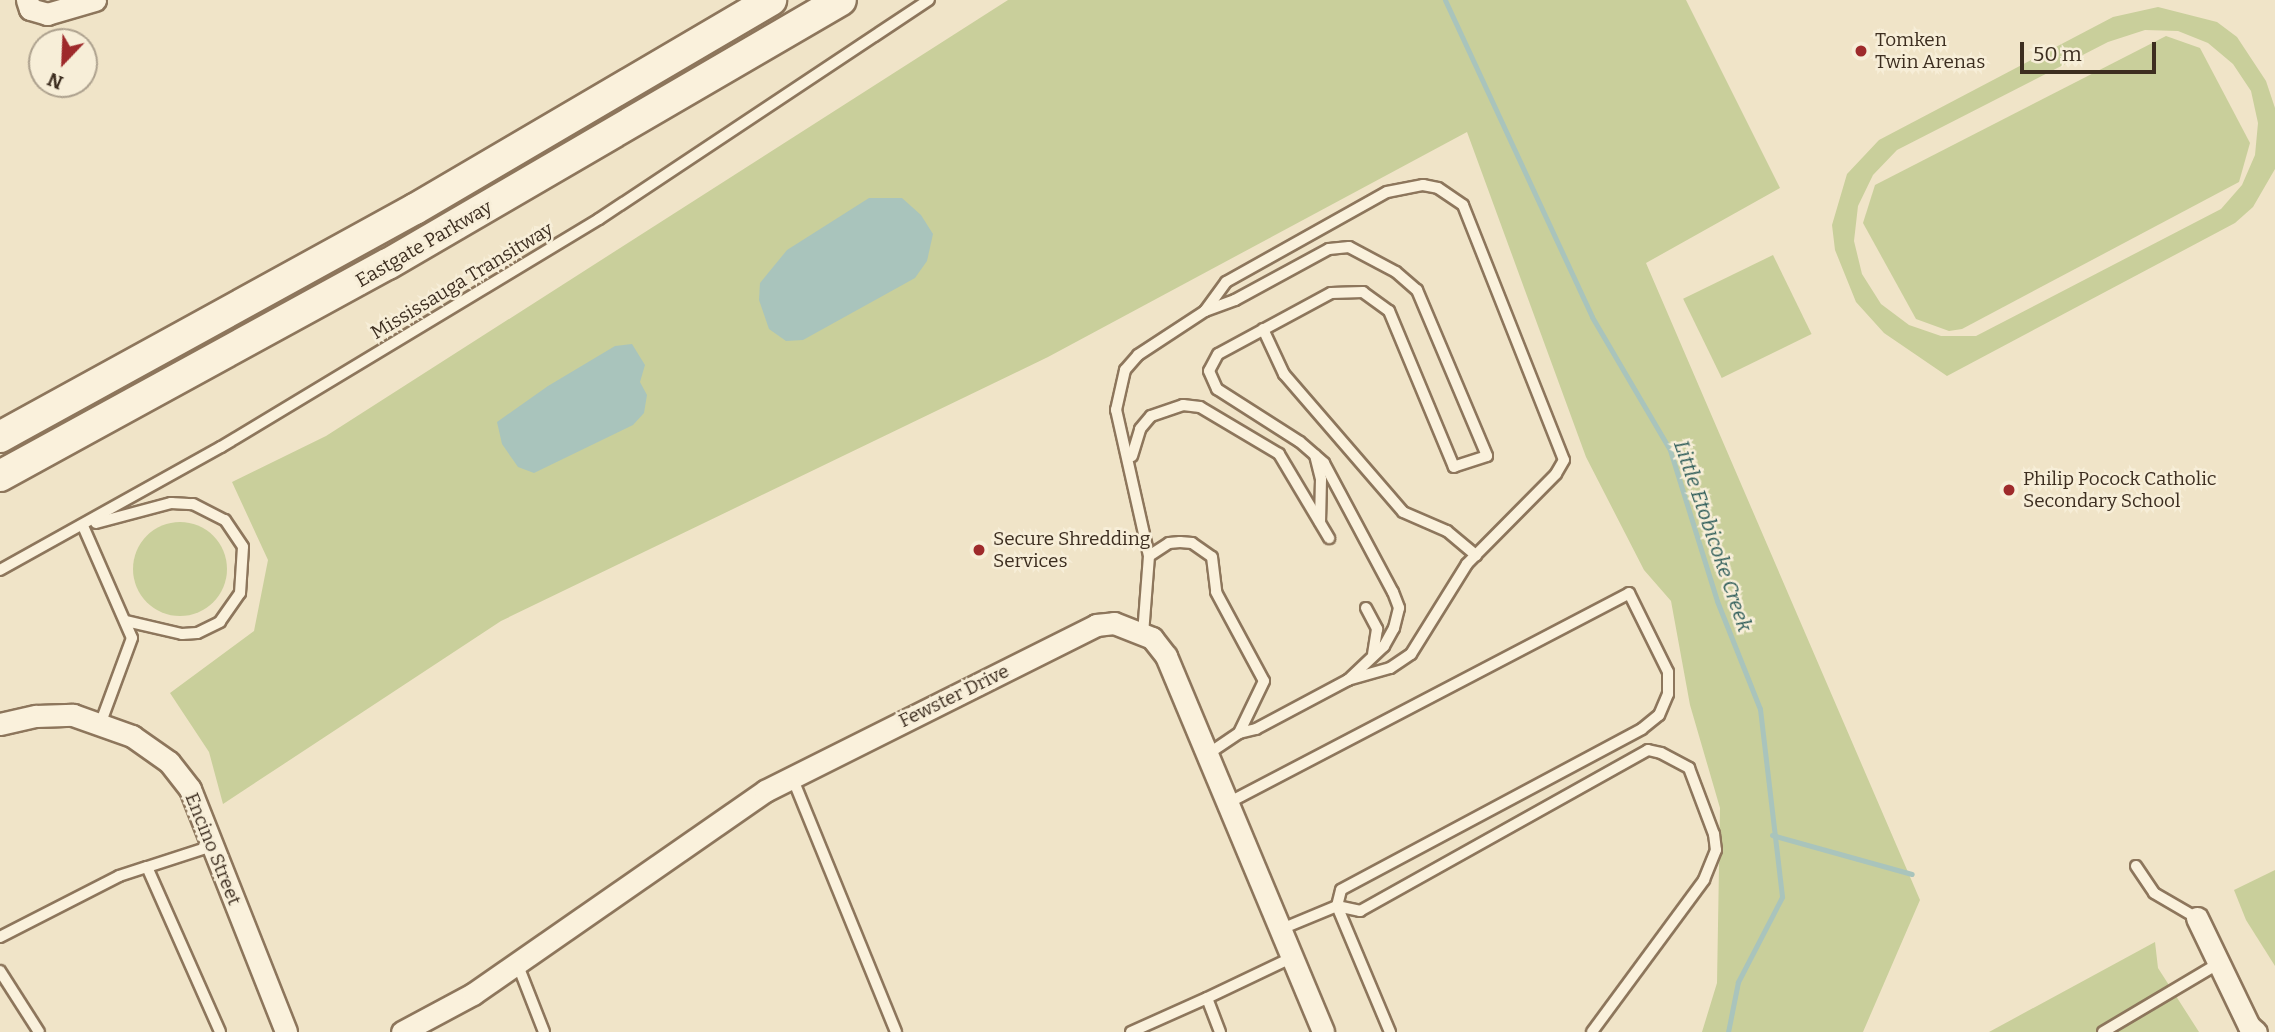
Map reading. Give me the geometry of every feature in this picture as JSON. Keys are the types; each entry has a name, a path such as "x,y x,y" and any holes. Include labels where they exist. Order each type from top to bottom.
{"main road":[{"name":"Eastgate Parkway","path":"0,437 403,216 771,0"},
{"name":"Eastgate Parkway","path":"0,476 388,264 841,0"}],"street":[{"path":"27,0 30,9 47,14 95,0"},
{"name":"Fewster Drive","path":"402,1032 472,994 792,777 1096,625 1114,623 1143,634 1166,656 1323,1032"},
{"name":"Encino Street","path":"0,724 36,716 73,715 101,722 132,736 169,762 190,789 286,1032"},
{"path":"2197,918 2249,1026 2256,1032"}],"lane":[{"name":"Mississauga Transitway","path":"0,570 83,526 599,219 929,0"},
{"path":"1205,311 1226,282 1387,192 1423,185 1438,188 1458,200 1564,451 1556,474 1476,555 1411,654 1390,668 1348,680 1256,729 1239,733 1206,755"},
{"path":"1143,634 1149,556 1131,462 1116,410 1125,370 1138,355 1205,311 1235,300 1329,249 1358,250 1416,290 1487,456 1454,467 1389,312 1378,300 1363,292 1331,293 1214,358 1209,371 1212,384 1313,451 1324,463 1399,608 1394,628 1370,660 1348,680"},
{"path":"1264,329 1284,374 1403,512 1455,536 1476,555"},
{"path":"1131,462 1140,429 1151,416 1166,408 1200,407 1279,454 1329,538"},
{"path":"1313,451 1321,479 1320,522"},
{"path":"101,722 132,638 83,526 171,503 193,504 225,520 243,547 240,593 220,622 197,634 182,634 126,621"},
{"path":"1149,556 1168,543 1180,542 1192,543 1212,557 1216,592 1264,681 1239,733"},
{"path":"1226,804 1629,593 1668,672 1668,694 1659,715 1642,729 1348,883 1340,890 1337,906 1390,1032"},
{"path":"1367,608 1378,639 1370,660"},
{"path":"1279,930 1337,906 1360,911 1648,750 1675,758 1689,768 1706,808 1714,834 1712,863 1592,1032"},
{"path":"792,777 896,1032"},
{"path":"0,937 119,876 212,846"},
{"path":"2136,866 2154,893 2197,918"},
{"path":"147,867 220,1032"},
{"path":"1131,1032 1291,957"},
{"path":"517,963 544,1032"},
{"path":"2104,1032 2219,963"},
{"path":"0,971 39,1032"},
{"path":"1206,998 1220,1032"}],"green space":[{"path":"1008,0 1686,0 1780,188 1646,263 1920,900 1863,1032 1702,1032 1717,983 1720,808 1690,705 1671,601 1644,570 1586,457 1467,132 1048,357 501,621 223,804 209,752 170,693 254,631 268,560 232,482 326,436"},
{"path":"2158,7 2217,22 2237,37 2266,81 2275,108 2275,169 2253,207 2235,223 1947,376 1884,333 1856,302 1835,250 1832,225 1847,174 1879,140 2113,17","holes":["2145,30 2178,31 2208,43 2233,64 2251,91 2258,123 2255,155 2242,185 2221,209 1976,336 1941,336 1909,325 1881,304 1862,274 1854,241 1858,206 1873,175 1897,150 2108,42"]},
{"path":"2166,36 2200,48 2250,143 2239,182 1962,329 1949,331 1916,319 1863,223 1875,185"},
{"path":"1773,255 1812,334 1722,378 1683,299"},
{"path":"180,522 198,525 213,536 224,551 227,569 224,587 213,602 198,613 180,616 162,613 147,602 136,587 133,569 136,551 147,536 162,525"},
{"path":"2275,870 2275,966 2246,920 2234,890"},
{"path":"2155,942 2158,968 2199,1032 1989,1032"}],"water":[{"path":"869,198 902,198 921,215 933,234 927,261 915,278 803,340 786,341 769,329 759,300 760,283 787,250"},
{"path":"632,344 645,365 640,382 647,395 644,413 633,425 534,473 518,467 502,444 497,422 548,386 615,346"}],"waterway":[{"name":"Little Etobicoke Creek","path":"1445,0 1592,317 1670,450 1717,601 1760,709 1782,897 1738,982 1728,1032"},
{"path":"1772,835 1912,874"}],"place":[{"name":"Tomken Twin Arenas","path":"1861,51"},
{"name":"Philip Pocock Catholic Secondary School","path":"2009,490"},
{"name":"Secure Shredding Services","path":"979,550"}]}
